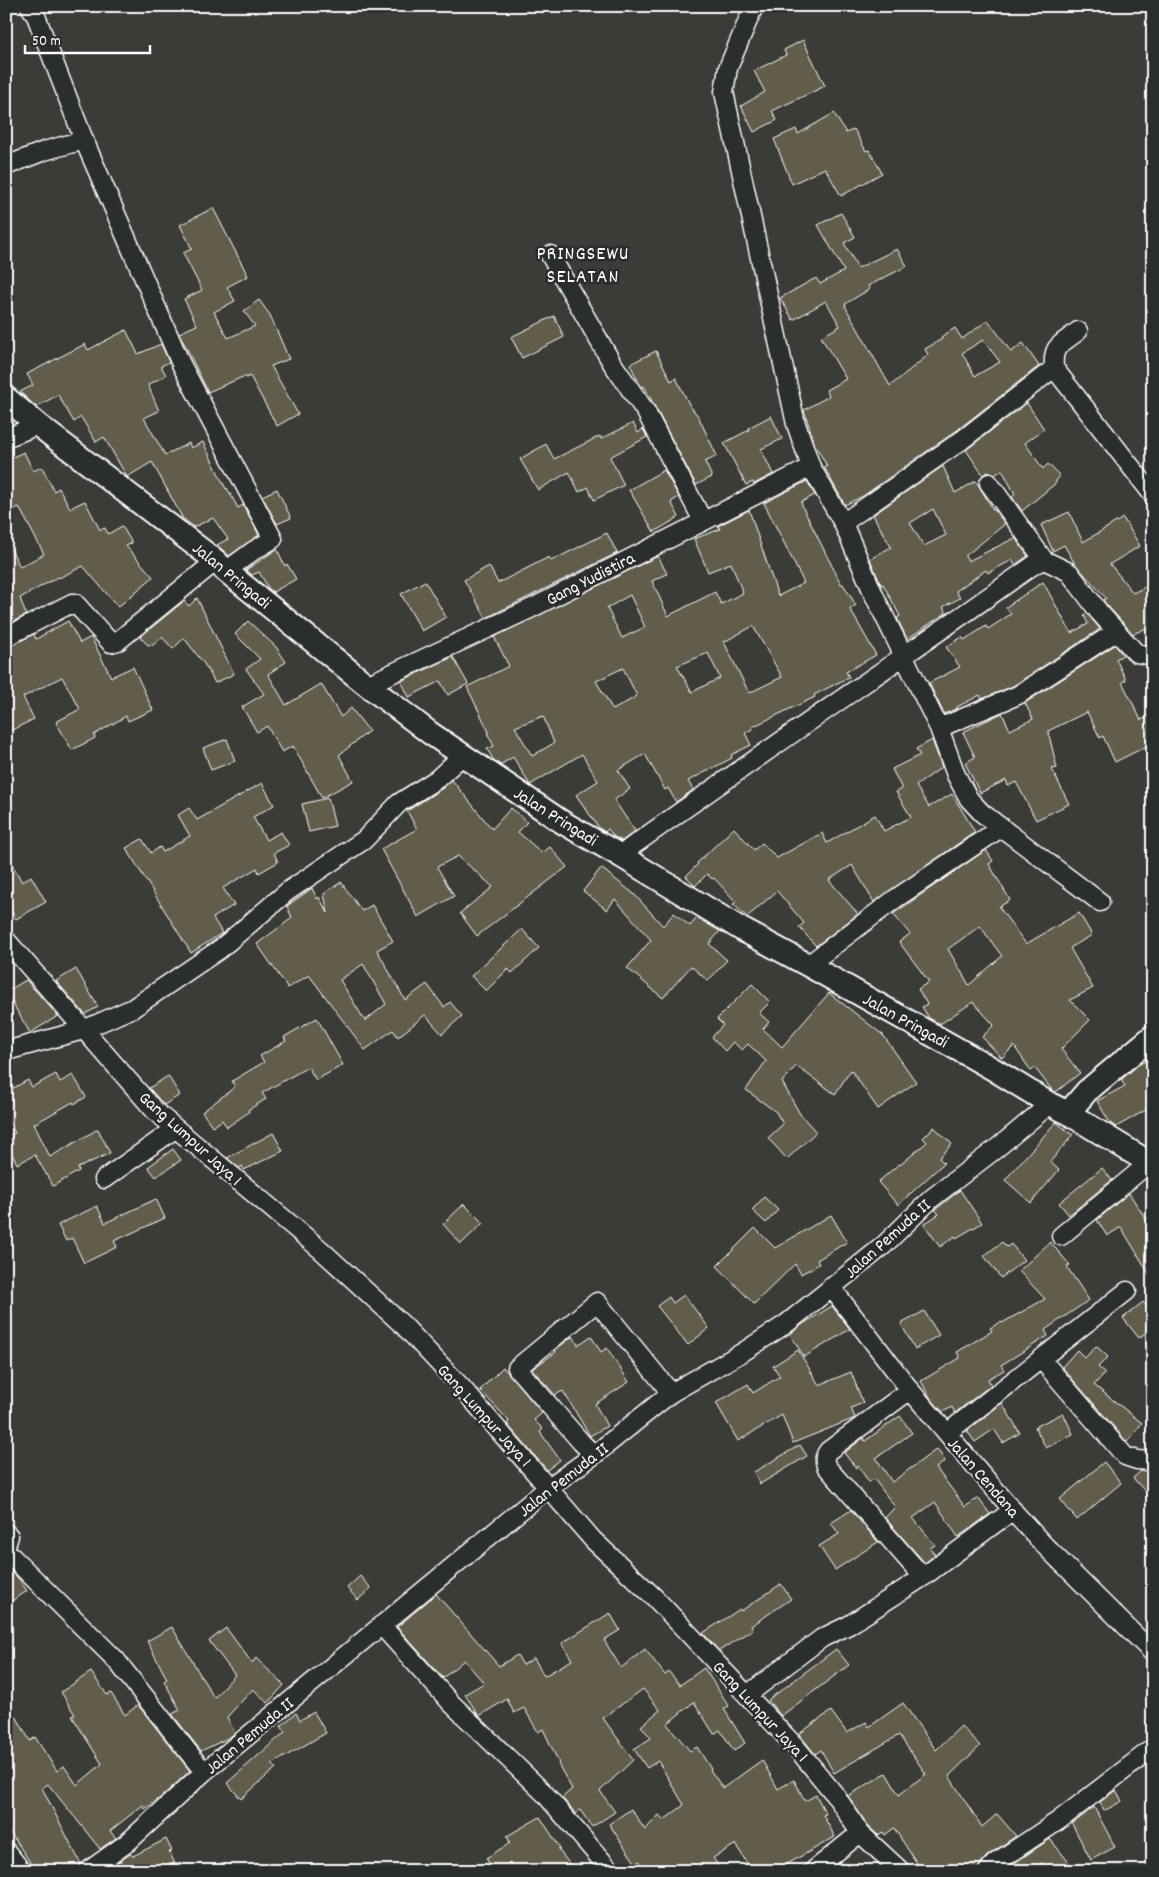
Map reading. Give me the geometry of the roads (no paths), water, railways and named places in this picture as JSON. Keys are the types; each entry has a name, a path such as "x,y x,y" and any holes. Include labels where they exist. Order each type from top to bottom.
{"street":[{"path":"6,637 72,603 111,643 118,642 221,566 273,539 181,364 84,140 36,16 30,6"},
{"path":"754,6 728,68 724,92 796,424 811,467 844,523 874,595 938,728 956,775 968,799 982,813 1100,902"},
{"path":"6,166 44,151 84,140"},
{"path":"550,255 612,363 646,412 703,521"},
{"path":"1078,331 1055,349 1053,354 1054,368 1153,495"},
{"path":"844,523 962,440 1054,368"},
{"name":"Jalan Pringadi","path":"6,398 38,425 221,566 367,685 462,756 562,822 741,930 808,965 993,1069 1151,1164"},
{"path":"6,438 38,425"},
{"name":"Gang Yudistira","path":"367,685 532,608 811,467"},
{"path":"989,483 1044,560 1069,572 1099,612 1136,653 1153,656"},
{"path":"621,856 823,710 904,657 1035,564 1044,560"},
{"path":"938,728 1018,694 1117,631"},
{"path":"6,1050 83,1030 133,1008 220,949 288,891 364,840 399,803 437,779 462,756"},
{"path":"808,965 895,899 1002,827"},
{"name":"Gang Lumpur Jaya 1","path":"6,940 155,1111 320,1249 404,1326 463,1389 593,1540 654,1596 801,1753 836,1796 860,1832 901,1871"},
{"path":"1059,1108 1087,1092 1110,1070 1153,1036"},
{"name":"Jalan Pemuda II","path":"88,1871 127,1843 204,1772 549,1487 594,1456 671,1393 786,1324 883,1246 932,1198 997,1148 1059,1108"},
{"path":"104,1179 176,1130"},
{"path":"1061,1236 1151,1164"},
{"name":"Jalan Cendana","path":"831,1287 910,1390 1044,1546 1153,1653"},
{"path":"947,1433 1127,1291"},
{"path":"594,1456 517,1368 597,1302 671,1393"},
{"path":"1041,1359 1125,1456 1137,1460 1153,1461"},
{"path":"910,1390 828,1451 824,1456 824,1461 826,1466 923,1577"},
{"path":"747,1695 822,1638 849,1625 923,1577 1013,1510"},
{"path":"6,1533 9,1536 6,1546"},
{"path":"6,1551 116,1660 204,1772"},
{"path":"380,1625 451,1702 544,1793 611,1871"},
{"path":"988,1871 995,1863 1058,1821 1153,1748"},
{"path":"814,1871 860,1832"},
{"path":"6,1851 22,1871"}],"district":[{"name":"PRINGSEWU SELATAN","path":"583,264"}]}
